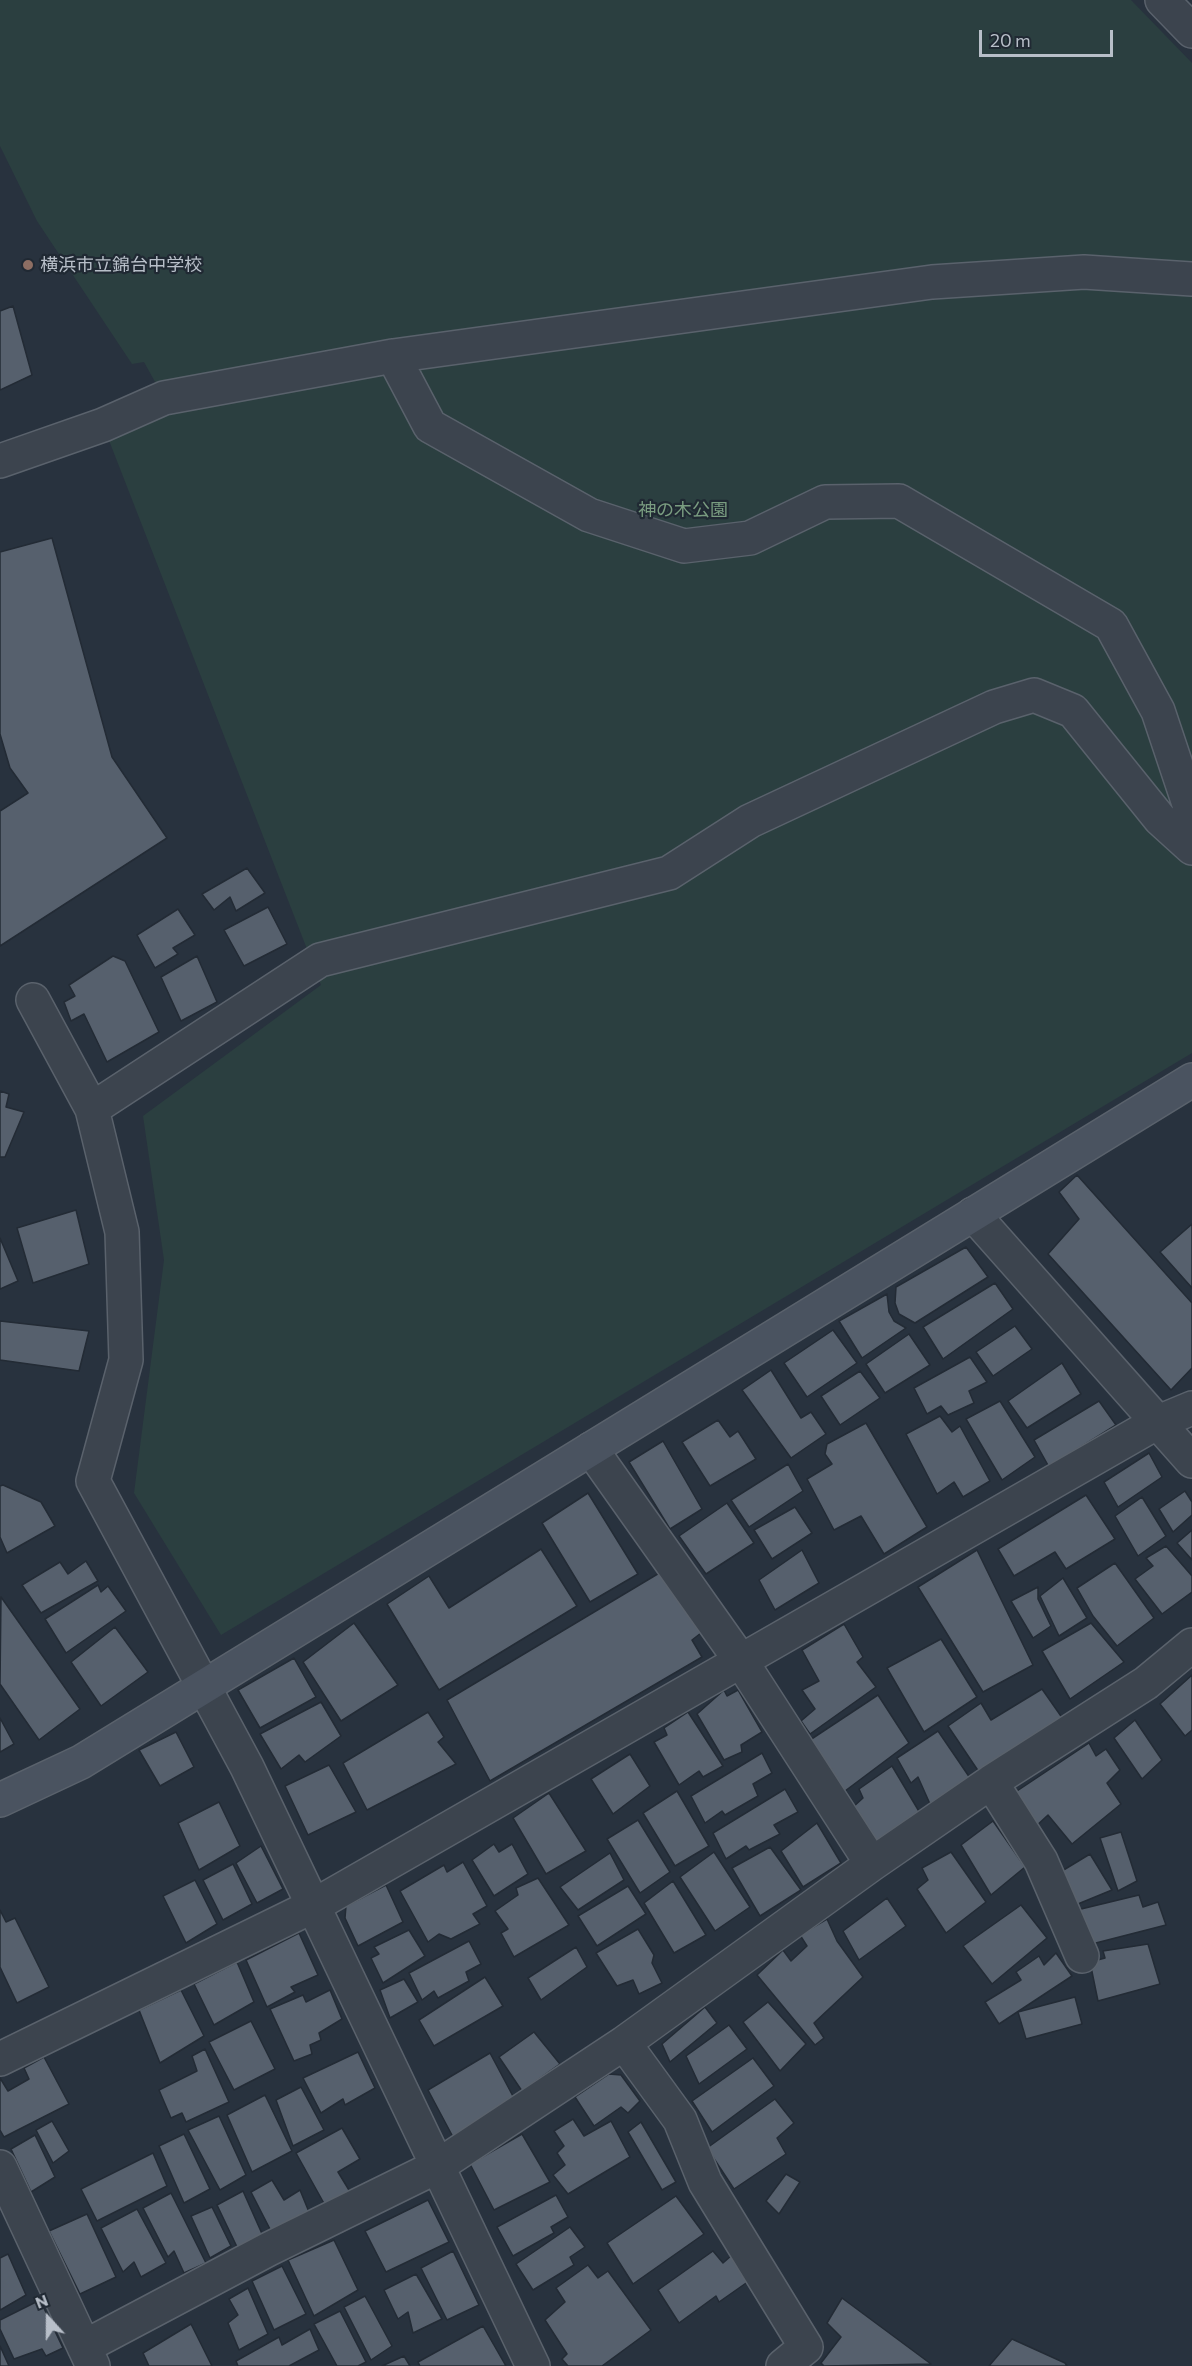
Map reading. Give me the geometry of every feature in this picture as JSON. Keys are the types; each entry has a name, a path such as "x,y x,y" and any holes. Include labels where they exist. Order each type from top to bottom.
{"street":[{"path":"1162,0 1192,31"},
{"path":"0,461 103,424 164,398 393,356 932,282 1084,272 1192,279"},
{"path":"393,356 430,426 589,515 684,546 750,538 825,502 899,501 1112,625 1158,711 1192,813"},
{"path":"92,1108 320,960 669,873 750,821 993,707 1034,695 1073,711 1160,819 1192,848"},
{"path":"33,1000 92,1108 122,1232 126,1360 93,1481 204,1687 315,1905 533,2366"},
{"path":"0,1800 81,1762 1192,1080"},
{"path":"973,1214 1192,1461"},
{"path":"0,2059 315,1905 1156,1423 1192,1408"},
{"path":"591,1449 741,1660 872,1864"},
{"path":"0,2167 89,2357 269,2249 438,2166 624,2043 872,1864 991,1782 1146,1683 1192,1645"},
{"path":"991,1782 1041,1861 1082,1956"},
{"path":"624,2043 680,2120 705,2182 806,2347 783,2366"}],"green space":[{"name":"神の木公園","path":"0,0 1131,0 1192,63 1192,1053 221,1635 134,1493 164,1260 143,1116 321,985 103,425 164,398 144,362 132,364 37,221 0,146"}],"building":[{"path":"13,306 32,375 0,390 0,311"},
{"path":"52,538 112,757 167,838 0,946 0,811 28,793 10,768 0,734 0,552"},
{"path":"247,868 265,893 236,911 230,897 214,910 202,894"},
{"path":"268,907 287,944 244,966 224,930"},
{"path":"178,909 195,935 173,948 178,954 155,968 137,935"},
{"path":"113,956 125,961 159,1032 107,1062 84,1014 71,1021 64,1002 75,996 69,985"},
{"path":"197,956 217,1002 181,1021 161,977"},
{"path":"0,1091 9,1094 6,1107 24,1112 5,1157 0,1157"},
{"path":"1077,1175 1192,1303 1192,1368 1171,1390 1048,1254 1079,1219 1059,1192"},
{"path":"76,1210 89,1264 33,1283 17,1228"},
{"path":"1192,1224 1192,1288 1160,1252"},
{"path":"0,1238 18,1281 0,1289"},
{"path":"966,1247 988,1277 915,1323 899,1314 895,1303 896,1287"},
{"path":"995,1283 1013,1309 943,1359 923,1327"},
{"path":"887,1294 889,1312 894,1321 906,1328 862,1358 839,1321"},
{"path":"0,1321 89,1331 79,1371 0,1360"},
{"path":"1015,1326 1032,1349 993,1376 976,1352"},
{"path":"833,1330 857,1363 807,1397 784,1363"},
{"path":"909,1334 930,1365 885,1393 866,1364"},
{"path":"970,1357 987,1382 969,1391 974,1403 948,1415 941,1406 927,1414 914,1388"},
{"path":"1062,1363 1081,1394 1027,1428 1008,1401"},
{"path":"771,1370 801,1418 811,1412 826,1434 791,1458 742,1390"},
{"path":"860,1371 880,1398 840,1425 821,1396"},
{"path":"1000,1401 1035,1457 1002,1480 966,1419"},
{"path":"1099,1401 1116,1425 1049,1467 1034,1440"},
{"path":"940,1416 952,1432 960,1426 990,1481 963,1497 954,1482 937,1494 906,1434"},
{"path":"718,1420 730,1437 738,1431 756,1459 710,1486 682,1442"},
{"path":"866,1423 927,1527 884,1554 861,1516 834,1530 807,1479 832,1464 825,1454 827,1444"},
{"path":"663,1441 702,1509 670,1529 629,1462"},
{"path":"1149,1453 1162,1477 1118,1507 1104,1482"},
{"path":"788,1464 803,1491 749,1527 731,1500"},
{"path":"3,1485 41,1502 55,1526 7,1553 0,1537 0,1486"},
{"path":"1185,1491 1192,1502 1192,1515 1173,1532 1159,1509"},
{"path":"588,1493 638,1574 590,1602 542,1523"},
{"path":"1086,1495 1115,1539 1066,1569 1055,1552 1014,1576 998,1549"},
{"path":"1142,1497 1166,1536 1138,1556 1115,1516"},
{"path":"727,1503 754,1543 706,1574 679,1536"},
{"path":"795,1507 812,1533 772,1559 754,1530"},
{"path":"1192,1530 1192,1560 1177,1543"},
{"path":"1166,1546 1192,1576 1192,1592 1162,1614 1135,1579 1153,1566 1146,1558"},
{"path":"541,1549 577,1606 439,1690 387,1604 429,1576 449,1608"},
{"path":"802,1550 819,1583 775,1610 759,1580"},
{"path":"977,1550 1033,1665 983,1692 918,1587"},
{"path":"86,1561 98,1581 41,1613 22,1585 60,1562 68,1574"},
{"path":"1115,1563 1154,1618 1117,1646 1093,1616 1077,1588"},
{"path":"661,1572 701,1633 692,1640 702,1657 490,1781 447,1700"},
{"path":"1063,1578 1087,1618 1059,1636 1040,1596"},
{"path":"98,1585 101,1592 108,1586 126,1611 66,1653 45,1619"},
{"path":"1038,1587 1038,1599 1051,1626 1033,1638 1011,1601"},
{"path":"1,1597 80,1709 39,1740 0,1684"},
{"path":"354,1623 398,1685 341,1721 303,1662"},
{"path":"1091,1623 1124,1662 1070,1699 1042,1651"},
{"path":"844,1624 863,1657 857,1662 876,1687 810,1734 801,1721 815,1709 802,1690 819,1681 802,1650"},
{"path":"115,1627 148,1672 101,1706 71,1662"},
{"path":"941,1639 977,1697 924,1732 887,1668"},
{"path":"294,1658 316,1697 260,1728 238,1690"},
{"path":"1192,1675 1192,1730 1185,1736 1160,1704"},
{"path":"1042,1689 1063,1719 981,1775 948,1726 981,1703 991,1720"},
{"path":"724,1690 727,1696 738,1690 762,1732 741,1745 742,1752 724,1760 697,1714"},
{"path":"878,1695 909,1743 841,1794 807,1742"},
{"path":"321,1702 341,1736 305,1762 299,1755 281,1769 260,1734"},
{"path":"428,1712 444,1737 438,1742 456,1764 367,1810 343,1763"},
{"path":"688,1712 723,1766 703,1777 699,1771 679,1785 654,1742 667,1735 664,1728"},
{"path":"0,1718 14,1744 0,1752"},
{"path":"1135,1720 1162,1760 1142,1779 1114,1738"},
{"path":"938,1731 970,1778 930,1804 918,1777 911,1783 897,1758"},
{"path":"176,1732 194,1767 160,1786 139,1750"},
{"path":"1089,1743 1096,1756 1106,1749 1120,1770 1107,1783 1121,1804 1072,1844 1048,1815 1034,1828 1014,1793"},
{"path":"762,1753 772,1773 753,1784 758,1796 725,1815 722,1811 705,1823 691,1796"},
{"path":"630,1754 650,1786 613,1814 591,1779"},
{"path":"329,1765 356,1812 308,1835 285,1786"},
{"path":"892,1766 920,1813 876,1844 852,1808 863,1798 859,1789"},
{"path":"785,1789 798,1812 774,1825 780,1834 749,1850 746,1846 726,1859 713,1833"},
{"path":"677,1791 709,1846 675,1866 643,1813"},
{"path":"549,1793 586,1851 546,1874 513,1818"},
{"path":"219,1802 240,1846 199,1870 178,1823"},
{"path":"638,1820 670,1872 640,1893 607,1839"},
{"path":"993,1821 1025,1867 991,1895 961,1845"},
{"path":"817,1823 841,1863 803,1887 781,1851"},
{"path":"1121,1832 1137,1881 1118,1891 1100,1838"},
{"path":"494,1844 499,1852 512,1844 528,1874 494,1896 472,1860"},
{"path":"261,1846 283,1889 257,1903 236,1863"},
{"path":"770,1847 801,1890 760,1916 732,1868"},
{"path":"714,1852 750,1907 715,1931 680,1877"},
{"path":"951,1852 986,1902 946,1933 917,1889 928,1880 922,1868"},
{"path":"610,1853 624,1880 578,1910 560,1887"},
{"path":"1090,1854 1112,1890 1073,1906 1057,1874"},
{"path":"463,1862 487,1906 473,1914 480,1924 451,1939 439,1934 428,1942 400,1891 444,1865 447,1872"},
{"path":"233,1864 252,1904 223,1920 203,1880"},
{"path":"538,1878 569,1925 514,1957 501,1933 508,1929 495,1911 518,1895 516,1888"},
{"path":"195,1880 217,1924 186,1943 163,1896"},
{"path":"673,1881 706,1935 674,1953 644,1903"},
{"path":"386,1885 403,1922 358,1946 345,1918 346,1906"},
{"path":"628,1886 646,1914 597,1946 578,1916"},
{"path":"1139,1895 1143,1907 1158,1902 1166,1925 1088,1945 1077,1910"},
{"path":"887,1898 906,1926 859,1960 843,1931"},
{"path":"1021,1905 1047,1938 992,1984 963,1946"},
{"path":"0,1910 6,1922 15,1918 49,1987 17,2003 0,1967"},
{"path":"827,1919 837,1941 863,1977 814,2023 824,2038 815,2045 757,1975 783,1950 791,1961 807,1946 800,1935"},
{"path":"638,1929 654,1955 652,1963 662,1983 639,1994 633,1980 617,1986 596,1953"},
{"path":"409,1930 425,1956 383,1983 371,1958 379,1954 374,1947"},
{"path":"299,1933 318,1975 291,1987 295,1992 267,2007 246,1960"},
{"path":"469,1941 481,1964 466,1972 469,1981 438,1998 434,1991 422,2000 409,1973"},
{"path":"1148,1944 1160,1984 1098,2001 1090,1962 1105,1958 1103,1951"},
{"path":"576,1947 587,1967 541,2000 528,1978"},
{"path":"1056,1953 1072,1976 999,2024 985,2002 1021,1980 1016,1972 1039,1956 1044,1965"},
{"path":"237,1962 254,2002 214,2025 194,1984"},
{"path":"485,1977 503,2006 434,2046 419,2020"},
{"path":"404,1979 418,2002 390,2018 380,1990"},
{"path":"181,1990 204,2036 160,2063 139,2010"},
{"path":"330,1990 342,2019 319,2033 321,2040 310,2045 312,2054 294,2061 270,2009 303,1995 306,2002"},
{"path":"1075,1997 1082,2024 1026,2039 1018,2012"},
{"path":"768,2002 806,2044 780,2071 743,2022"},
{"path":"705,2007 717,2023 670,2062 662,2044"},
{"path":"251,2021 275,2069 234,2090 209,2042"},
{"path":"729,2025 747,2049 699,2084 686,2056"},
{"path":"534,2032 560,2064 522,2091 499,2057"},
{"path":"205,2049 229,2102 186,2122 182,2113 171,2118 159,2090 197,2071 192,2056"},
{"path":"358,2052 375,2088 345,2105 343,2099 321,2113 303,2078"},
{"path":"490,2053 515,2100 453,2137 428,2090"},
{"path":"44,2057 69,2104 4,2137 0,2130 0,2078 8,2091 29,2079 24,2068"},
{"path":"753,2058 774,2086 712,2132 692,2101"},
{"path":"609,2074 621,2075 640,2101 628,2113 621,2107 594,2126 575,2097"},
{"path":"301,2087 324,2130 293,2146 276,2100"},
{"path":"265,2095 292,2151 252,2172 227,2115"},
{"path":"775,2099 794,2123 777,2138 786,2154 734,2189 707,2148"},
{"path":"219,2116 246,2175 220,2190 188,2130"},
{"path":"573,2119 584,2136 611,2121 630,2157 568,2194 553,2175 565,2165 557,2153 564,2146 554,2131"},
{"path":"52,2121 69,2151 53,2163 36,2130"},
{"path":"641,2122 676,2182 662,2190 628,2132"},
{"path":"342,2128 360,2159 338,2172 352,2195 326,2207 296,2153"},
{"path":"184,2134 210,2189 184,2203 159,2146"},
{"path":"522,2134 550,2182 494,2210 470,2164"},
{"path":"35,2135 55,2177 31,2192 11,2149"},
{"path":"153,2153 167,2186 97,2221 81,2189"},
{"path":"786,2174 800,2182 779,2214 766,2201"},
{"path":"272,2180 284,2200 300,2190 309,2212 272,2233 251,2192"},
{"path":"243,2191 263,2236 238,2249 217,2205"},
{"path":"171,2193 206,2263 184,2273 174,2251 168,2257 143,2208"},
{"path":"556,2195 568,2217 551,2227 554,2233 513,2256 497,2227"},
{"path":"676,2196 704,2234 633,2284 607,2243"},
{"path":"428,2200 449,2242 386,2272 365,2231"},
{"path":"212,2207 231,2246 210,2258 191,2216"},
{"path":"137,2209 166,2263 141,2277 134,2262 123,2272 101,2228"},
{"path":"87,2214 116,2277 80,2294 49,2231"},
{"path":"570,2227 585,2247 570,2257 574,2265 533,2290 516,2264"},
{"path":"334,2240 358,2290 314,2316 288,2260"},
{"path":"453,2251 479,2305 447,2320 421,2268"},
{"path":"713,2251 723,2263 732,2255 749,2281 719,2302 716,2296 679,2323 658,2290"},
{"path":"8,2254 26,2295 0,2310 0,2258"},
{"path":"588,2265 598,2278 608,2271 651,2330 602,2366 568,2366 562,2359 567,2354 545,2320 565,2302 556,2288"},
{"path":"282,2266 306,2314 274,2330 252,2281"},
{"path":"416,2274 442,2319 413,2333 408,2312 398,2319 384,2290"},
{"path":"248,2288 268,2334 239,2350 228,2323 238,2315 229,2299"},
{"path":"365,2296 392,2346 371,2360 344,2307"},
{"path":"842,2298 931,2364 824,2366 821,2363 841,2337 827,2323"},
{"path":"40,2300 63,2348 46,2356 42,2349 14,2359 0,2329 0,2320"},
{"path":"340,2311 366,2362 358,2366 337,2366 314,2324"},
{"path":"191,2324 212,2366 149,2366 143,2353"},
{"path":"483,2326 506,2366 420,2366 418,2362"},
{"path":"310,2329 319,2350 289,2366 238,2366 236,2361 279,2337 282,2345"},
{"path":"1012,2339 1065,2363 1067,2366 989,2366"},
{"path":"0,2346 9,2366 0,2366"},
{"path":"404,2356 410,2366 382,2366"}],"place":[{"name":"横浜市立錦台中学校","path":"28,265"}]}
